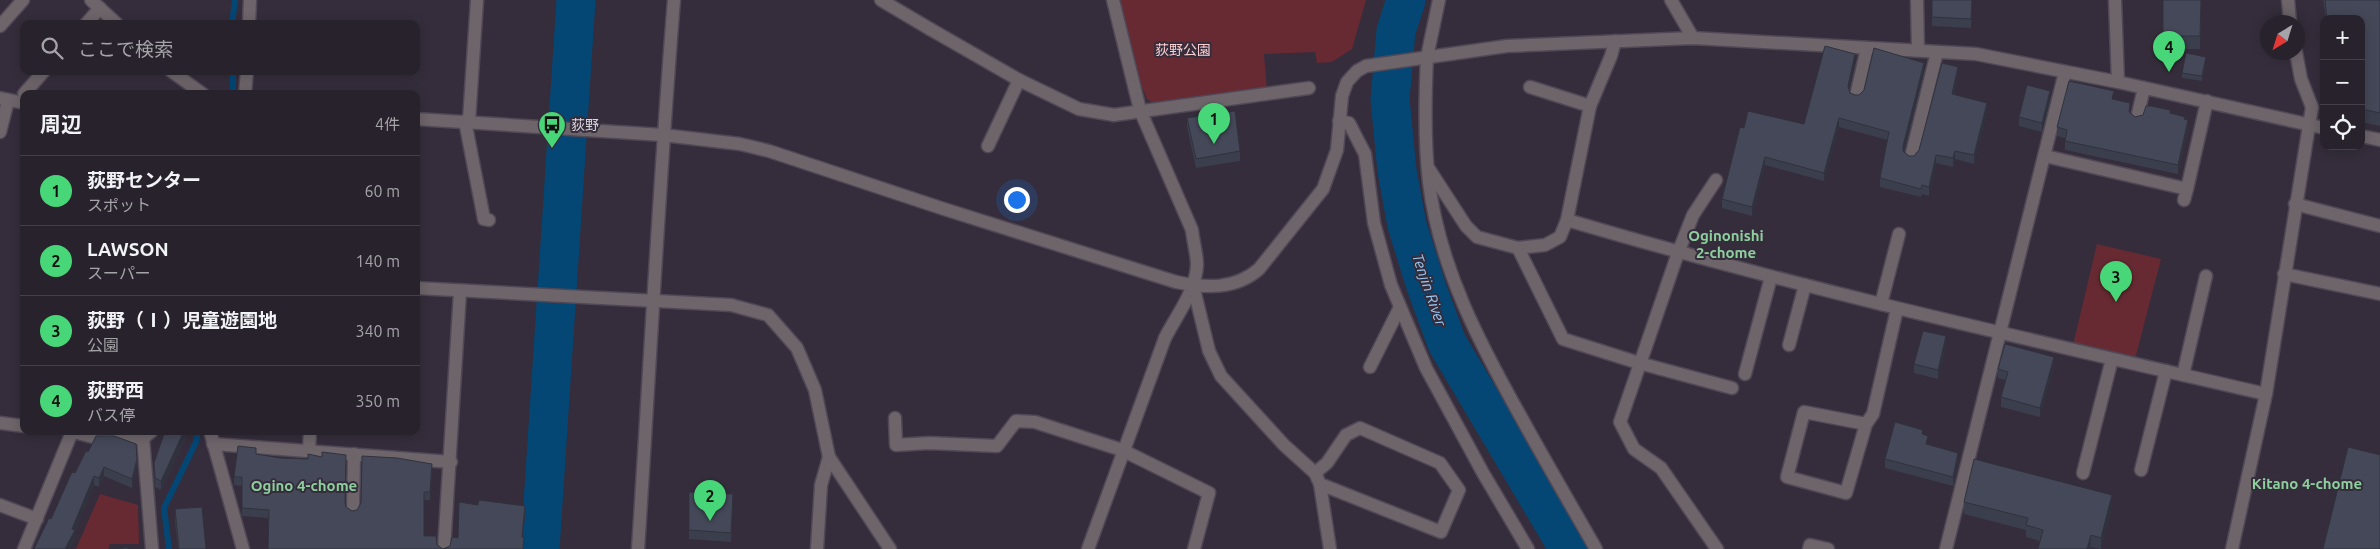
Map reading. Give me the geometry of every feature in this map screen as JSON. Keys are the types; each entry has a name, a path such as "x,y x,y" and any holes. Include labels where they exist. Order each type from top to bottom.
{"street":[{"path":"0,26 23,0"},
{"path":"249,20 250,0"},
{"path":"477,0 467,121 483,220"},
{"path":"638,549 663,135 674,0"},
{"path":"881,0 1019,80 1079,109 1114,116 1140,110 1309,88"},
{"path":"1088,549 1122,450 1165,338 1193,285 1197,266 1192,230 1140,110 1113,0"},
{"path":"1439,0 1428,57 1424,123 1427,167 1441,241 1466,314 1496,374 1596,549"},
{"path":"1672,0 1692,38"},
{"path":"1917,0 1918,50"},
{"path":"2115,0 2118,82"},
{"path":"2288,0 2289,15"},
{"path":"88,20 96,3 113,20"},
{"path":"420,119 663,135 740,144 769,150 944,209 1176,282 1216,287 1248,278 1259,269 1323,189 1337,150 1342,96 1347,82 1366,66 1428,57 1508,46 1692,38 1976,54 2118,82 2320,127"},
{"path":"1427,167 1466,226 1476,237 1518,248 1545,245 1560,237 1566,220 1590,106 1611,56 1615,41"},
{"path":"1856,96 1868,48"},
{"path":"1911,157 1938,52"},
{"path":"2232,549 2266,394 2284,274 2310,125 2312,107 2301,79 2297,60"},
{"path":"1946,549 2065,72"},
{"path":"25,90 40,75"},
{"path":"176,75 197,90"},
{"path":"245,90 246,75"},
{"path":"988,146 1019,80"},
{"path":"1530,87 1590,106"},
{"path":"2137,118 2144,88"},
{"path":"0,132 16,99"},
{"path":"2045,156 2186,194 2207,101"},
{"path":"1339,121 1349,123 1365,154 1374,223 1391,285 1426,368 1483,473 1528,549"},
{"path":"2365,137 2380,140"},
{"path":"1716,180 1693,215 1639,363 1620,422 1634,449 1661,468 1717,549"},
{"path":"2296,204 2380,226"},
{"path":"1566,220 1678,253 1897,309 2266,394"},
{"path":"1881,304 1899,234"},
{"path":"1518,248 1564,339 1639,363 1732,388"},
{"path":"2284,274 2380,294"},
{"path":"1746,374 1771,276"},
{"path":"2183,375 2206,276"},
{"path":"1193,285 1209,351 1221,376 1284,445 1318,478 1441,532 1459,490 1440,463 1360,428 1346,435 1318,478 1330,549"},
{"path":"1790,345 1805,285"},
{"path":"420,288 731,305 768,315 797,348 815,390 829,457 890,549"},
{"path":"444,549 451,462 460,292"},
{"path":"1370,367 1400,306"},
{"path":"1866,424 1804,412 1787,477 1846,493 1866,424 1873,414 1897,309"},
{"path":"2083,473 2112,359"},
{"path":"2141,470 2166,371"},
{"path":"895,418 896,445 929,443 997,446 1016,421 1035,422 1122,450 1209,493 1194,549"},
{"path":"0,423 20,426"},
{"path":"24,549 69,435"},
{"path":"148,435 152,549"},
{"path":"309,451 310,435"},
{"path":"243,549 212,437 309,451 451,462"},
{"path":"353,511 354,454"},
{"path":"817,549 821,485 829,457"},
{"path":"0,505 37,519"},
{"path":"1809,549 1810,545 1828,549"}],"green space":[{"name":"荻野公園","path":"1120,0 1366,0 1352,49 1332,62 1317,63 1315,52 1264,54 1267,90 1155,104 1147,99 1140,82"},
{"path":"2097,244 2161,259 2135,359 2073,345"},
{"path":"100,494 138,505 139,544 110,544 108,549 76,549"}],"building":[{"path":"1932,0 1972,0 1971,19 1932,17"},
{"path":"2163,0 2201,0 2200,36 2163,36"},
{"path":"2325,0 2380,0 2380,113 2365,110 2365,15 2327,15"},
{"path":"1825,46 1855,54 1848,86 1850,93 1855,95 1859,95 1864,90 1874,48 1924,63 1903,146 1903,151 1909,156 1914,156 1919,150 1942,63 1958,67 1952,94 1987,103 1974,155 1955,151 1953,158 1936,155 1929,187 1922,185 1921,189 1880,178 1889,132 1839,118 1824,173 1765,157 1752,207 1722,199 1740,127 1744,128 1748,111 1804,124"},
{"path":"2186,53 2206,57 2202,76 2182,73"},
{"path":"2069,81 2114,91 2112,99 2130,103 2129,112 2135,117 2143,115 2146,106 2151,106 2170,110 2170,113 2185,117 2184,119 2188,120 2178,165 2065,141 2067,130 2057,127"},
{"path":"2027,85 2050,91 2042,123 2019,117"},
{"path":"1235,111 1240,151 1196,159 1187,118"},
{"path":"1923,331 1946,336 1938,370 1914,364"},
{"path":"2005,344 2054,357 2040,408 2001,397 2008,372 1998,369"},
{"path":"1895,422 1923,430 1922,434 1928,436 1926,444 1958,453 1953,477 1885,459"},
{"path":"164,435 182,435 161,481 155,478 154,463"},
{"path":"96,436 114,436 136,444 137,459 132,479 104,467 99,478 94,476 72,529 75,530 65,549 34,549 49,518 51,519 72,472 75,473"},
{"path":"238,446 256,448 256,454 280,458 308,459 308,454 322,457 322,452 346,455 345,503 346,507 352,511 357,510 361,503 362,456 397,458 432,464 430,492 424,492 424,536 436,536 437,545 443,549 268,549 269,510 242,508 242,477 234,477"},
{"path":"2348,447 2380,455 2380,549 2323,549"},
{"path":"1974,459 2112,495 2101,538 2091,535 2087,549 2038,549 2043,530 2026,525 2028,518 1964,502"},
{"path":"689,492 733,494 731,533 689,530"},
{"path":"479,500 525,506 522,537 524,537 523,549 443,549 450,546 452,537 458,538 459,502 478,505"},
{"path":"202,507 206,549 179,549 175,509"}],"waterway":[{"path":"232,20 235,0"},
{"path":"540,549 576,0"},
{"name":"Tenjin River","path":"1406,0 1396,31 1390,99 1397,171 1407,225 1426,286 1447,343 1569,549"},
{"path":"233,75 233,90"},
{"path":"169,549 164,508 196,442 197,435"}],"place":[{"name":"荻野西","path":"2169,72"},
{"name":"荻野センター","path":"1214,144"},
{"name":"荻野","path":"552,149"},
{"name":"荻野（Ⅰ）児童遊園地","path":"2116,302"},
{"name":"LAWSON","path":"710,521"}],"district":[{"name":"Oginonishi 2-chome","path":"1726,244"},
{"name":"Kitano 4-chome","path":"2307,484"},
{"name":"Ogino 4-chome","path":"304,486"}]}
